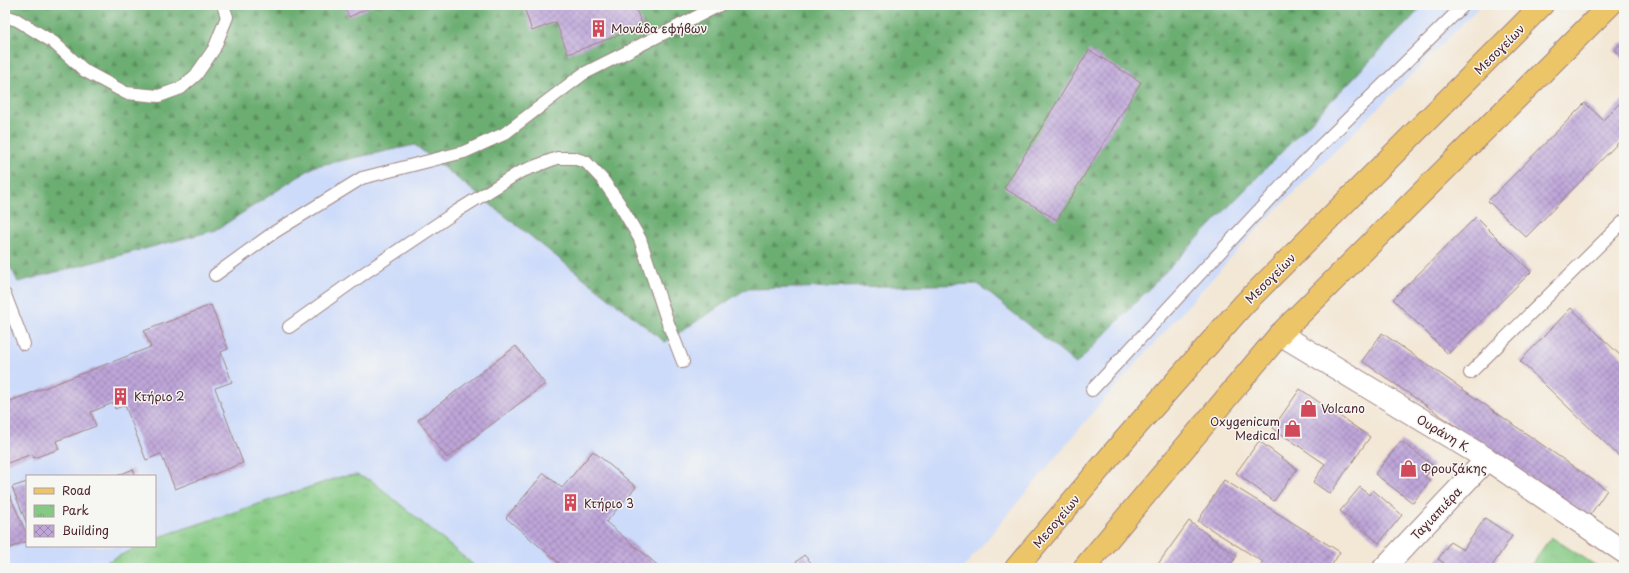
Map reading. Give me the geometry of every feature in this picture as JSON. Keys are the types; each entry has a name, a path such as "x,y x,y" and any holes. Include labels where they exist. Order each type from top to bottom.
{"main road":[{"name":"Μεσογείων","path":"1016,568 1113,453 1244,304 1542,5"},
{"path":"1084,568 1280,334 1610,5"}],"street":[{"name":"Ουράνη Κ.","path":"1280,334 1487,459 1624,552"},
{"name":"Ταγιαπιέρα","path":"1384,568 1487,459"}],"lane":[{"path":"5,16 17,20 53,42 85,71 126,93 159,96 181,88 196,75 201,68 214,49 227,17 223,5"},
{"path":"215,275 273,233 362,178 464,152 504,134 583,74 720,5"},
{"path":"1092,390 1300,166 1464,5"},
{"path":"289,327 450,215 520,172 557,158 573,158 586,162 602,179 619,203 640,240 683,362"},
{"path":"1470,373 1624,221"},
{"path":"5,295 24,344"}],"shaded area":[{"path":"5,5 1481,5 1253,233 1100,404 963,568 5,568"}],"green space":[{"path":"5,5 1424,5 1076,364 978,284 746,289 665,342 415,145 315,166 216,230 18,282 5,256"},
{"path":"356,475 372,481 477,568 94,568 138,547 156,547 156,539 162,536 340,477"},
{"path":"1551,537 1600,568 1529,568"}],"building":[{"path":"343,5 375,5 349,17"},
{"name":"Μονάδα εφήβων","path":"538,5 634,5 643,26 568,54 556,22 532,31 525,10"},
{"path":"1624,41 1624,61 1614,50"},
{"path":"1089,50 1141,82 1057,220 1004,188"},
{"path":"1624,99 1624,137 1526,237 1488,201 1585,103 1603,120"},
{"path":"1476,217 1531,272 1448,354 1393,299"},
{"name":"Κτήριο 2","path":"211,305 228,349 221,352 232,382 215,388 243,463 175,489 161,454 146,460 125,405 115,409 113,403 91,412 96,426 56,441 59,449 34,458 32,454 5,464 5,403 151,347 144,331"},
{"path":"1571,308 1624,359 1624,461 1520,361"},
{"path":"1382,333 1607,490 1588,518 1362,361"},
{"path":"516,346 545,384 447,458 418,420"},
{"path":"1300,389 1370,437 1330,494 1313,482 1325,464 1273,428"},
{"path":"1259,441 1297,469 1274,501 1236,473"},
{"path":"1401,441 1434,466 1425,477 1430,480 1413,503 1375,474"},
{"name":"Κτήριο 3","path":"593,451 636,487 606,522 661,568 565,568 506,518 544,473 562,488"},
{"path":"133,469 136,475 119,475"},
{"path":"1224,480 1340,552 1330,568 1259,568 1263,562 1198,521"},
{"path":"26,482 26,522 12,487"},
{"path":"5,484 26,533 26,541 5,550"},
{"path":"1360,487 1369,495 1373,490 1402,515 1379,543 1340,511"},
{"path":"1485,518 1512,536 1492,566 1495,568 1441,568 1444,563 1438,559 1450,542 1463,550"},
{"path":"1189,521 1237,556 1228,568 1163,568 1158,564"},
{"path":"804,555 816,568 799,568 795,563"},
{"path":"1433,563 1440,568 1429,568"}],"place":[{"name":"Μονάδα εφήβων","path":"598,28"},
{"name":"Κτήριο 2","path":"121,396"},
{"name":"Volcano","path":"1308,408"},
{"name":"Oxygenicum Medical","path":"1293,428"},
{"name":"Φρουζάκης","path":"1408,468"},
{"name":"Κτήριο 3","path":"571,503"}]}
